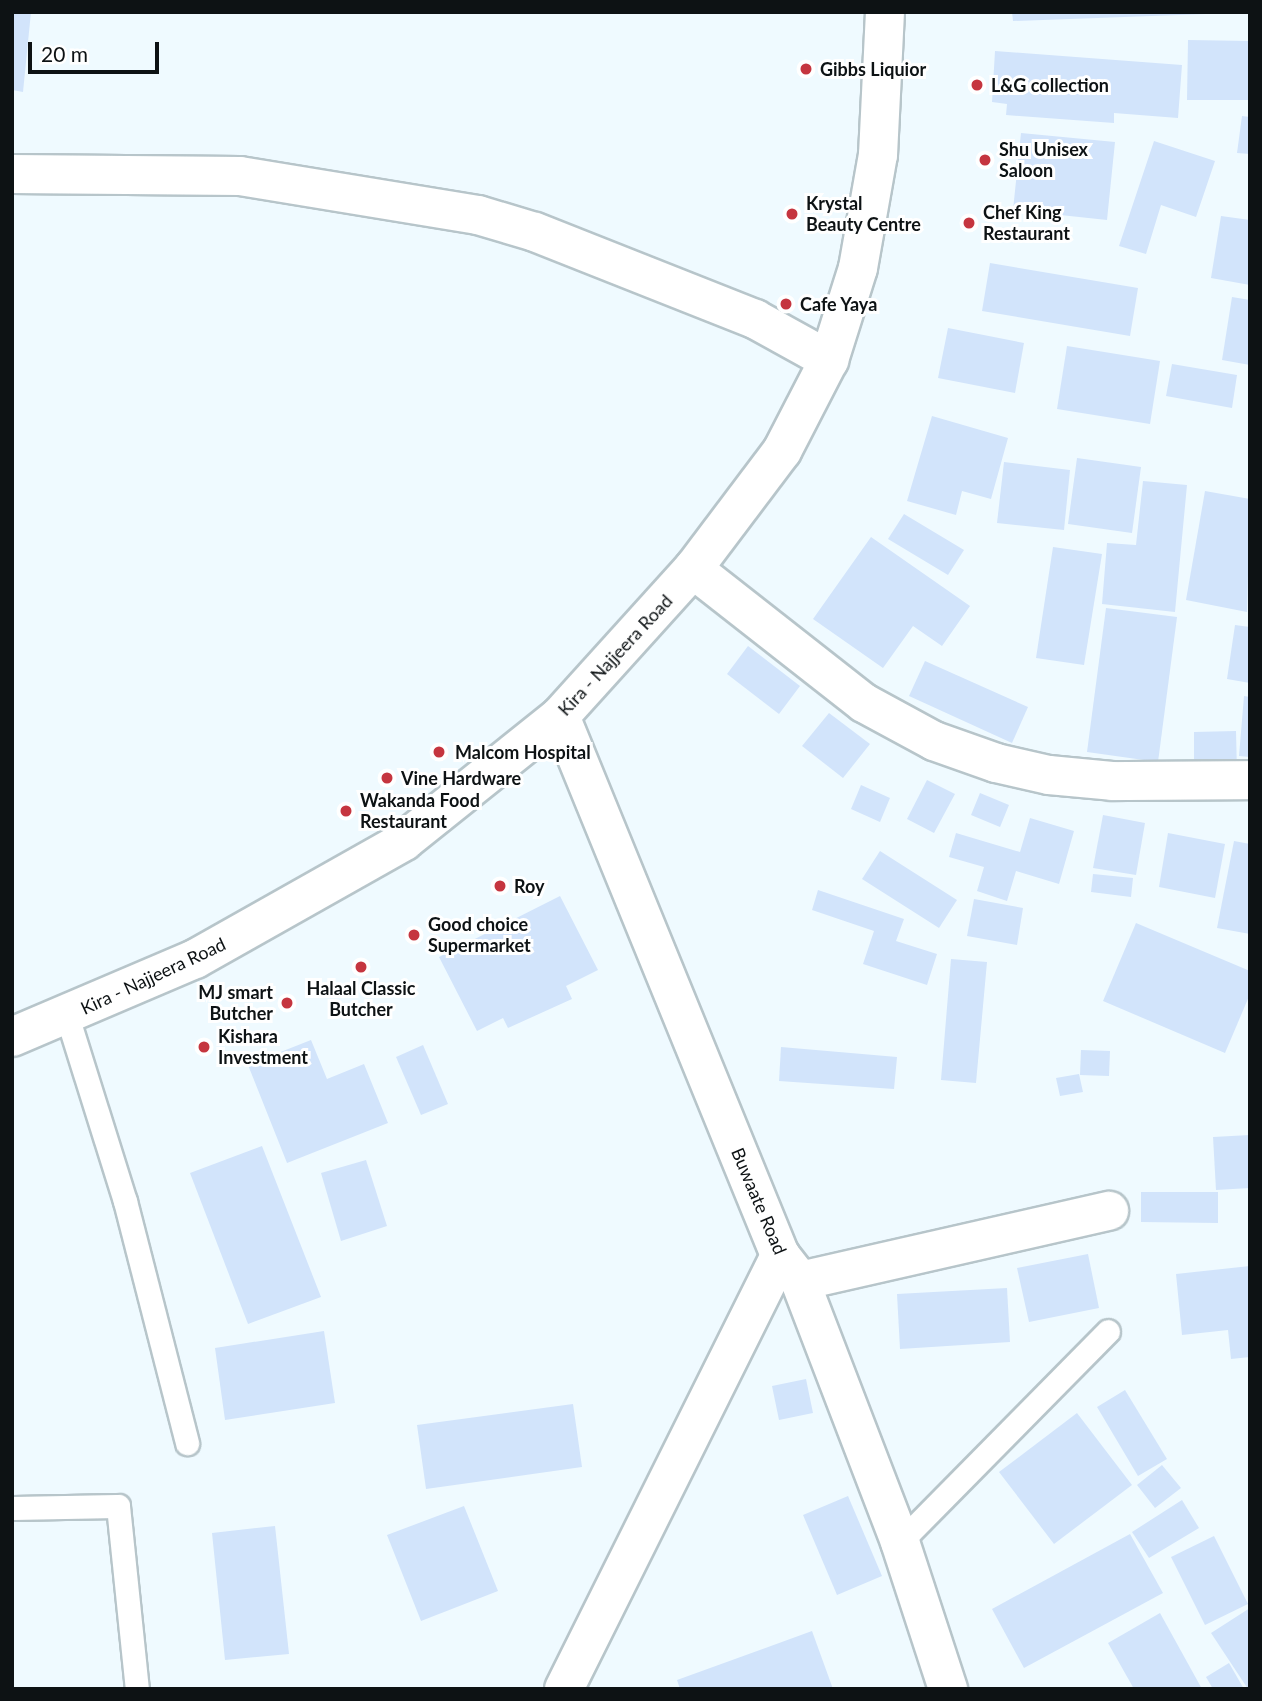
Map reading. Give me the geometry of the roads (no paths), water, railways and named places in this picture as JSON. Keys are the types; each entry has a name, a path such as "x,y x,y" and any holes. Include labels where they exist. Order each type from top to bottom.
{"street":[{"name":"Kira - Najjeera Road","path":"12,1037 67,1016 195,959 404,841 560,716 694,569 782,451 829,360 858,268 878,155 885,12"},
{"path":"12,174 240,176 478,215 535,232 755,319 829,360"},
{"path":"694,569 864,704 934,740 996,763 1049,775 1112,781 1250,780"},
{"name":"Buwaate Road","path":"560,716 790,1268 900,1542 948,1689"},
{"path":"564,1689 790,1268 1109,1211"}],"lane":[{"path":"67,1016 125,1201 187,1443"},
{"path":"900,1542 1108,1331"},
{"path":"12,1508 118,1506 137,1689"}],"place":[{"name":"Gibbs Liquior","path":"806,69"},
{"name":"L&G collection","path":"977,85"},
{"name":"Shu Unisex Saloon","path":"985,160"},
{"name":"Krystal Beauty Centre","path":"792,214"},
{"name":"Chef King Restaurant","path":"969,223"},
{"name":"Cafe Yaya","path":"786,304"},
{"name":"Malcom Hospital","path":"439,752"},
{"name":"Vine Hardware","path":"387,778"},
{"name":"Wakanda Food Restaurant","path":"346,811"},
{"name":"Roy","path":"500,886"},
{"name":"Good choice Supermarket","path":"414,935"},
{"name":"Halaal Classic Butcher","path":"361,967"},
{"name":"MJ smart Butcher","path":"287,1003"},
{"name":"Kishara Investment","path":"204,1047"}]}
